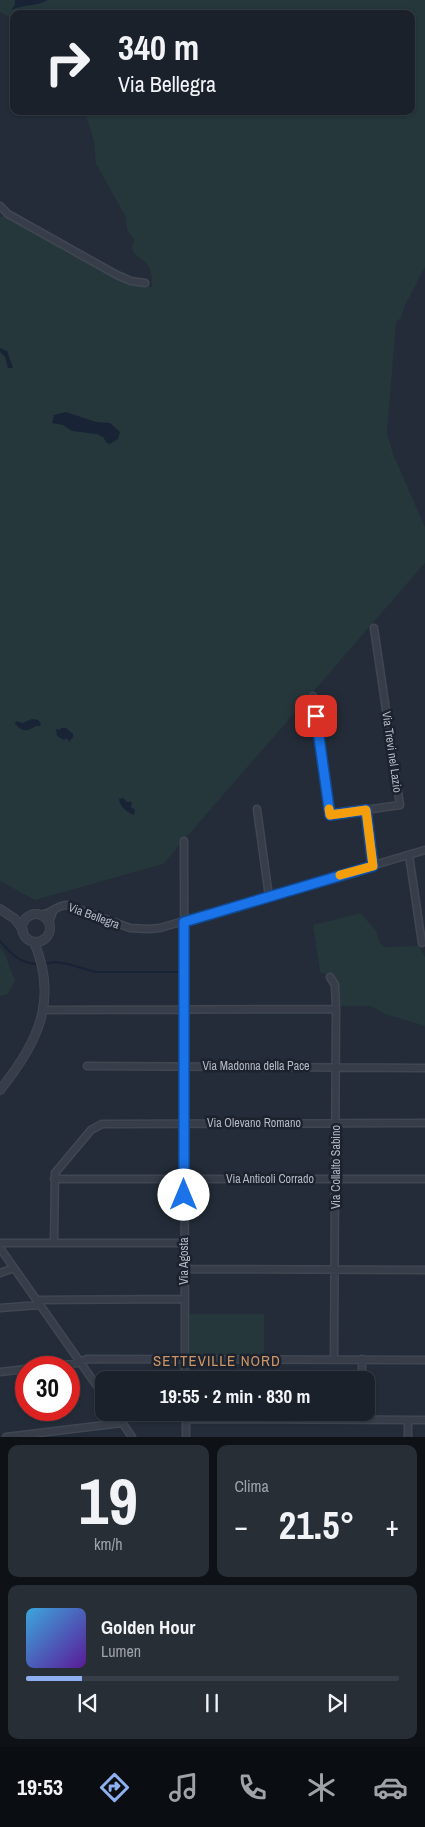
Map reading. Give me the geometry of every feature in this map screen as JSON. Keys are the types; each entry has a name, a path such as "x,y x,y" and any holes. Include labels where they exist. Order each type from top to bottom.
{"street":[{"path":"0,206 8,214 117,275 131,281 145,283"},
{"name":"Via Trevi nel Lazio","path":"313,696 330,815 400,805 374,628"},
{"path":"257,809 269,897"},
{"path":"366,810 373,866"},
{"name":"Via Agosta","path":"184,841 185,1371"},
{"name":"Via Bellegra","path":"40,915 48,914 63,905 72,905 116,924 138,929 156,929 425,850"},
{"path":"410,855 422,943"},
{"path":"0,909 17,916 40,915 49,923 50,930 46,937 42,959 44,982 43,1010 34,1039 23,1059 0,1090"},
{"name":"Via Bellegra","path":"49,923 54,910"},
{"path":"8,913 15,919 26,938 34,942 41,941 46,937"},
{"path":"22,930 24,921 31,916"},
{"path":"34,942 42,959"},
{"name":"Via Collalto Sabino","path":"330,977 335,985 336,1009 334,1359"},
{"path":"43,1010 336,1009"},
{"name":"Via Madonna della Pace","path":"87,1066 425,1068"},
{"name":"Via Olevano Romano","path":"54,1179 58,1168 91,1130 102,1124 425,1124"},
{"path":"54,1179 54,1243"},
{"name":"Via Anticoli Corrado","path":"54,1179 425,1179"},
{"path":"0,1243 184,1243"},
{"path":"0,1248 76,1356"},
{"path":"0,1273 14,1268"},
{"path":"184,1269 425,1270"},
{"path":"0,1308 38,1302 184,1299"},
{"path":"95,1383 80,1362 87,1359 425,1360"},
{"path":"362,1360 362,1371"},
{"path":"0,1372 15,1370"},
{"path":"408,1420 408,1437"},
{"path":"375,1421 425,1420"},
{"path":"186,1421 186,1437"},
{"path":"6,1437 122,1423 132,1437"}],"shaded area":[{"path":"0,0 425,0 425,267 405,305 401,318 396,322 387,433 393,454 425,527 425,563 163,864 35,900 0,881 0,217 5,215 132,284 152,287 152,276 149,268 134,253 134,240 127,229 126,217 96,164 94,142 86,115 415,115 415,10 10,10 10,17 0,12"},
{"path":"361,913 376,931 380,943 385,947 419,946 425,957 425,1026 385,1014 371,1006 340,1006 338,984 332,977 320,972 313,925"},
{"path":"0,948 4,952 15,981 8,994 0,996"},
{"path":"190,1314 264,1314 264,1355 190,1355"}],"water":[{"path":"15,0 48,0 39,4 11,10 15,5"},
{"path":"0,348 7,351 13,368 8,368"},
{"path":"66,412 96,422 110,423 120,432 118,439 110,444 97,434 72,431 63,425 52,423 54,415"},
{"path":"32,719 38,720 41,724 40,726 26,730 21,729 15,724 16,721 23,723"},
{"path":"61,728 66,728 73,734 69,742 67,738 64,740 57,736 56,729 60,730"},
{"path":"123,798 127,802 132,802 131,807 135,810 134,815 122,807 119,799"}],"waterway":[{"path":"0,941 21,960 38,964"},
{"path":"43,964 56,962 95,972 179,972"}],"slow traffic":[{"path":"329,809 330,815 366,810 373,866 340,875"}],"district":[{"name":"SETTEVILLE NORD","path":"217,1360"}],"route":[{"path":"184,1195 184,922 373,866 366,810 330,815 316,716"}]}
